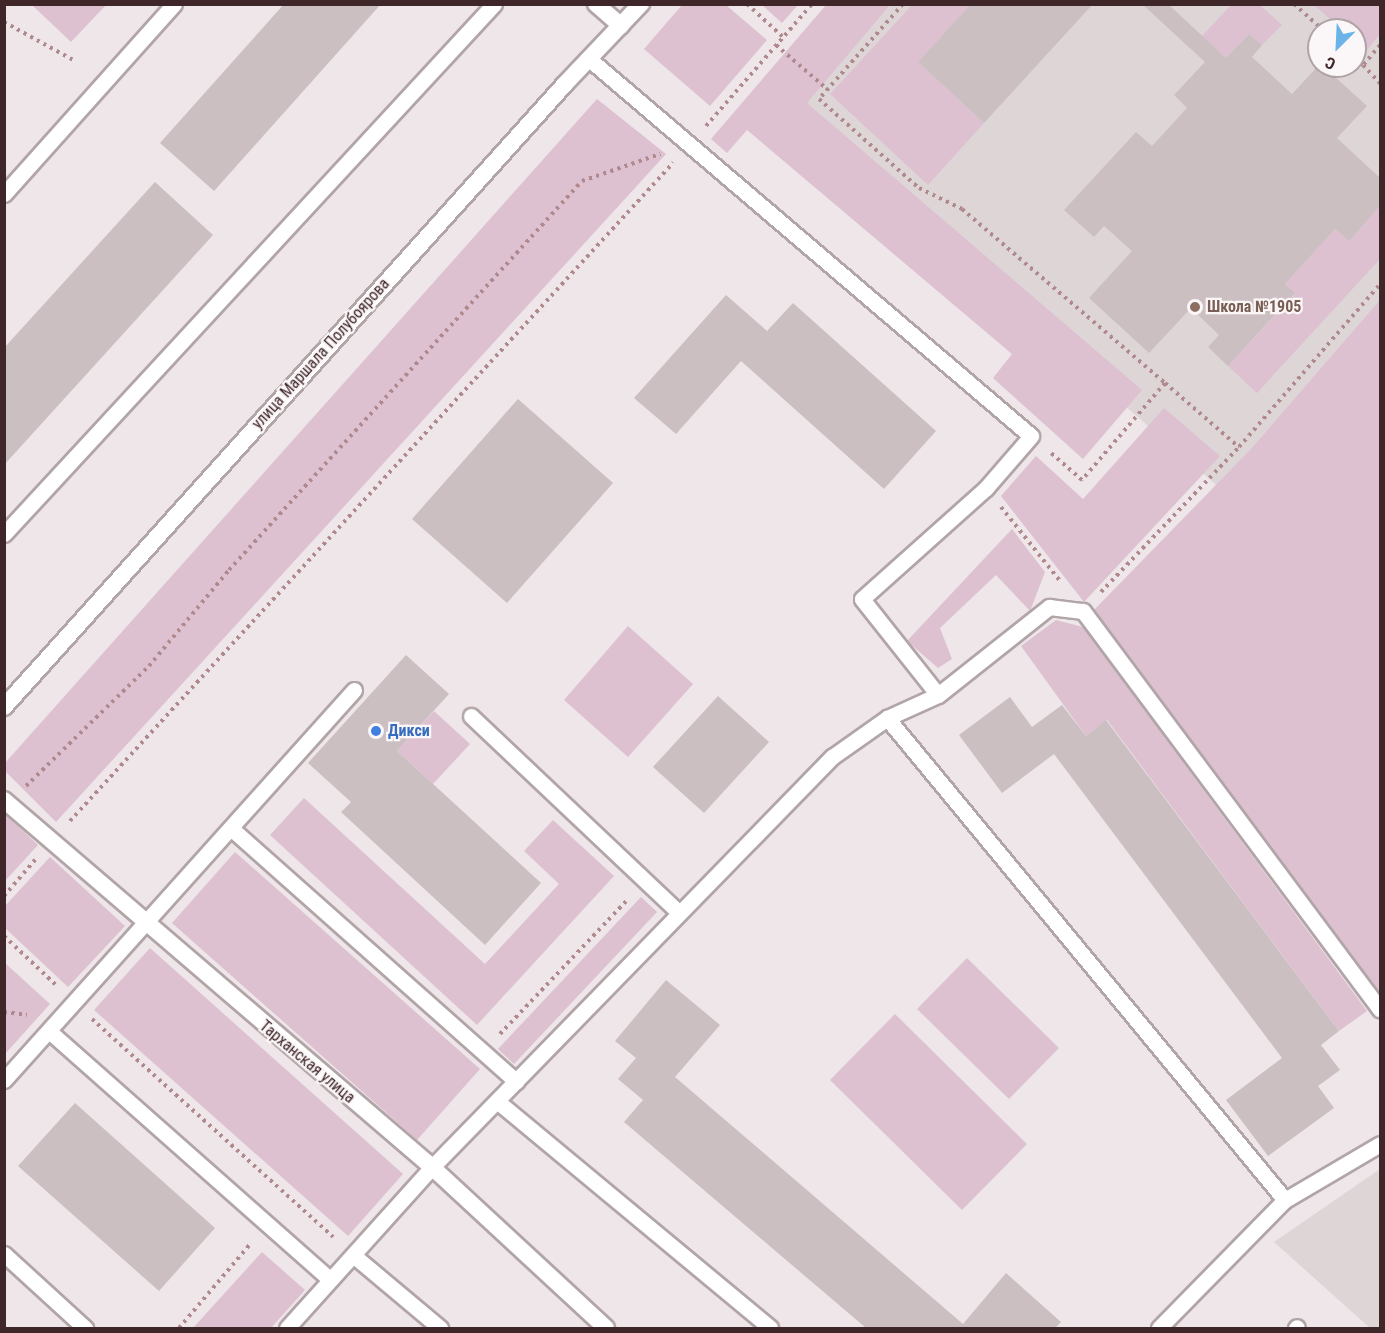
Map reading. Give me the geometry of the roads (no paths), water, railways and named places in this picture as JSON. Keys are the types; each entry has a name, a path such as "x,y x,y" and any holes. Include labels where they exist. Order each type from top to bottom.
{"street":[{"path":"596,4 621,26"},
{"name":"улица Маршала Полубоярова","path":"4,707 588,58 641,4"},
{"name":"Тарханская улица","path":"6,802 146,925 432,1167 606,1329"}],"lane":[{"path":"4,194 174,4"},
{"path":"4,534 494,4"},
{"path":"588,58 691,143 1031,436 986,488 862,599 938,695"},
{"path":"287,1329 432,1167 832,757 887,718 938,695 1049,607 1083,611 1380,1010"},
{"path":"4,1080 146,925 354,690"},
{"path":"471,716 679,913"},
{"path":"887,718 1285,1200"},
{"path":"231,829 516,1081"},
{"path":"49,1031 330,1280"},
{"path":"497,1101 770,1329"},
{"path":"1159,1329 1285,1200 1380,1144"},
{"path":"4,1254 85,1329"},
{"path":"353,1256 440,1329"}],"place":[{"name":"Школа №1905","path":"1195,307"},
{"name":"Дикси","path":"376,731"}]}
